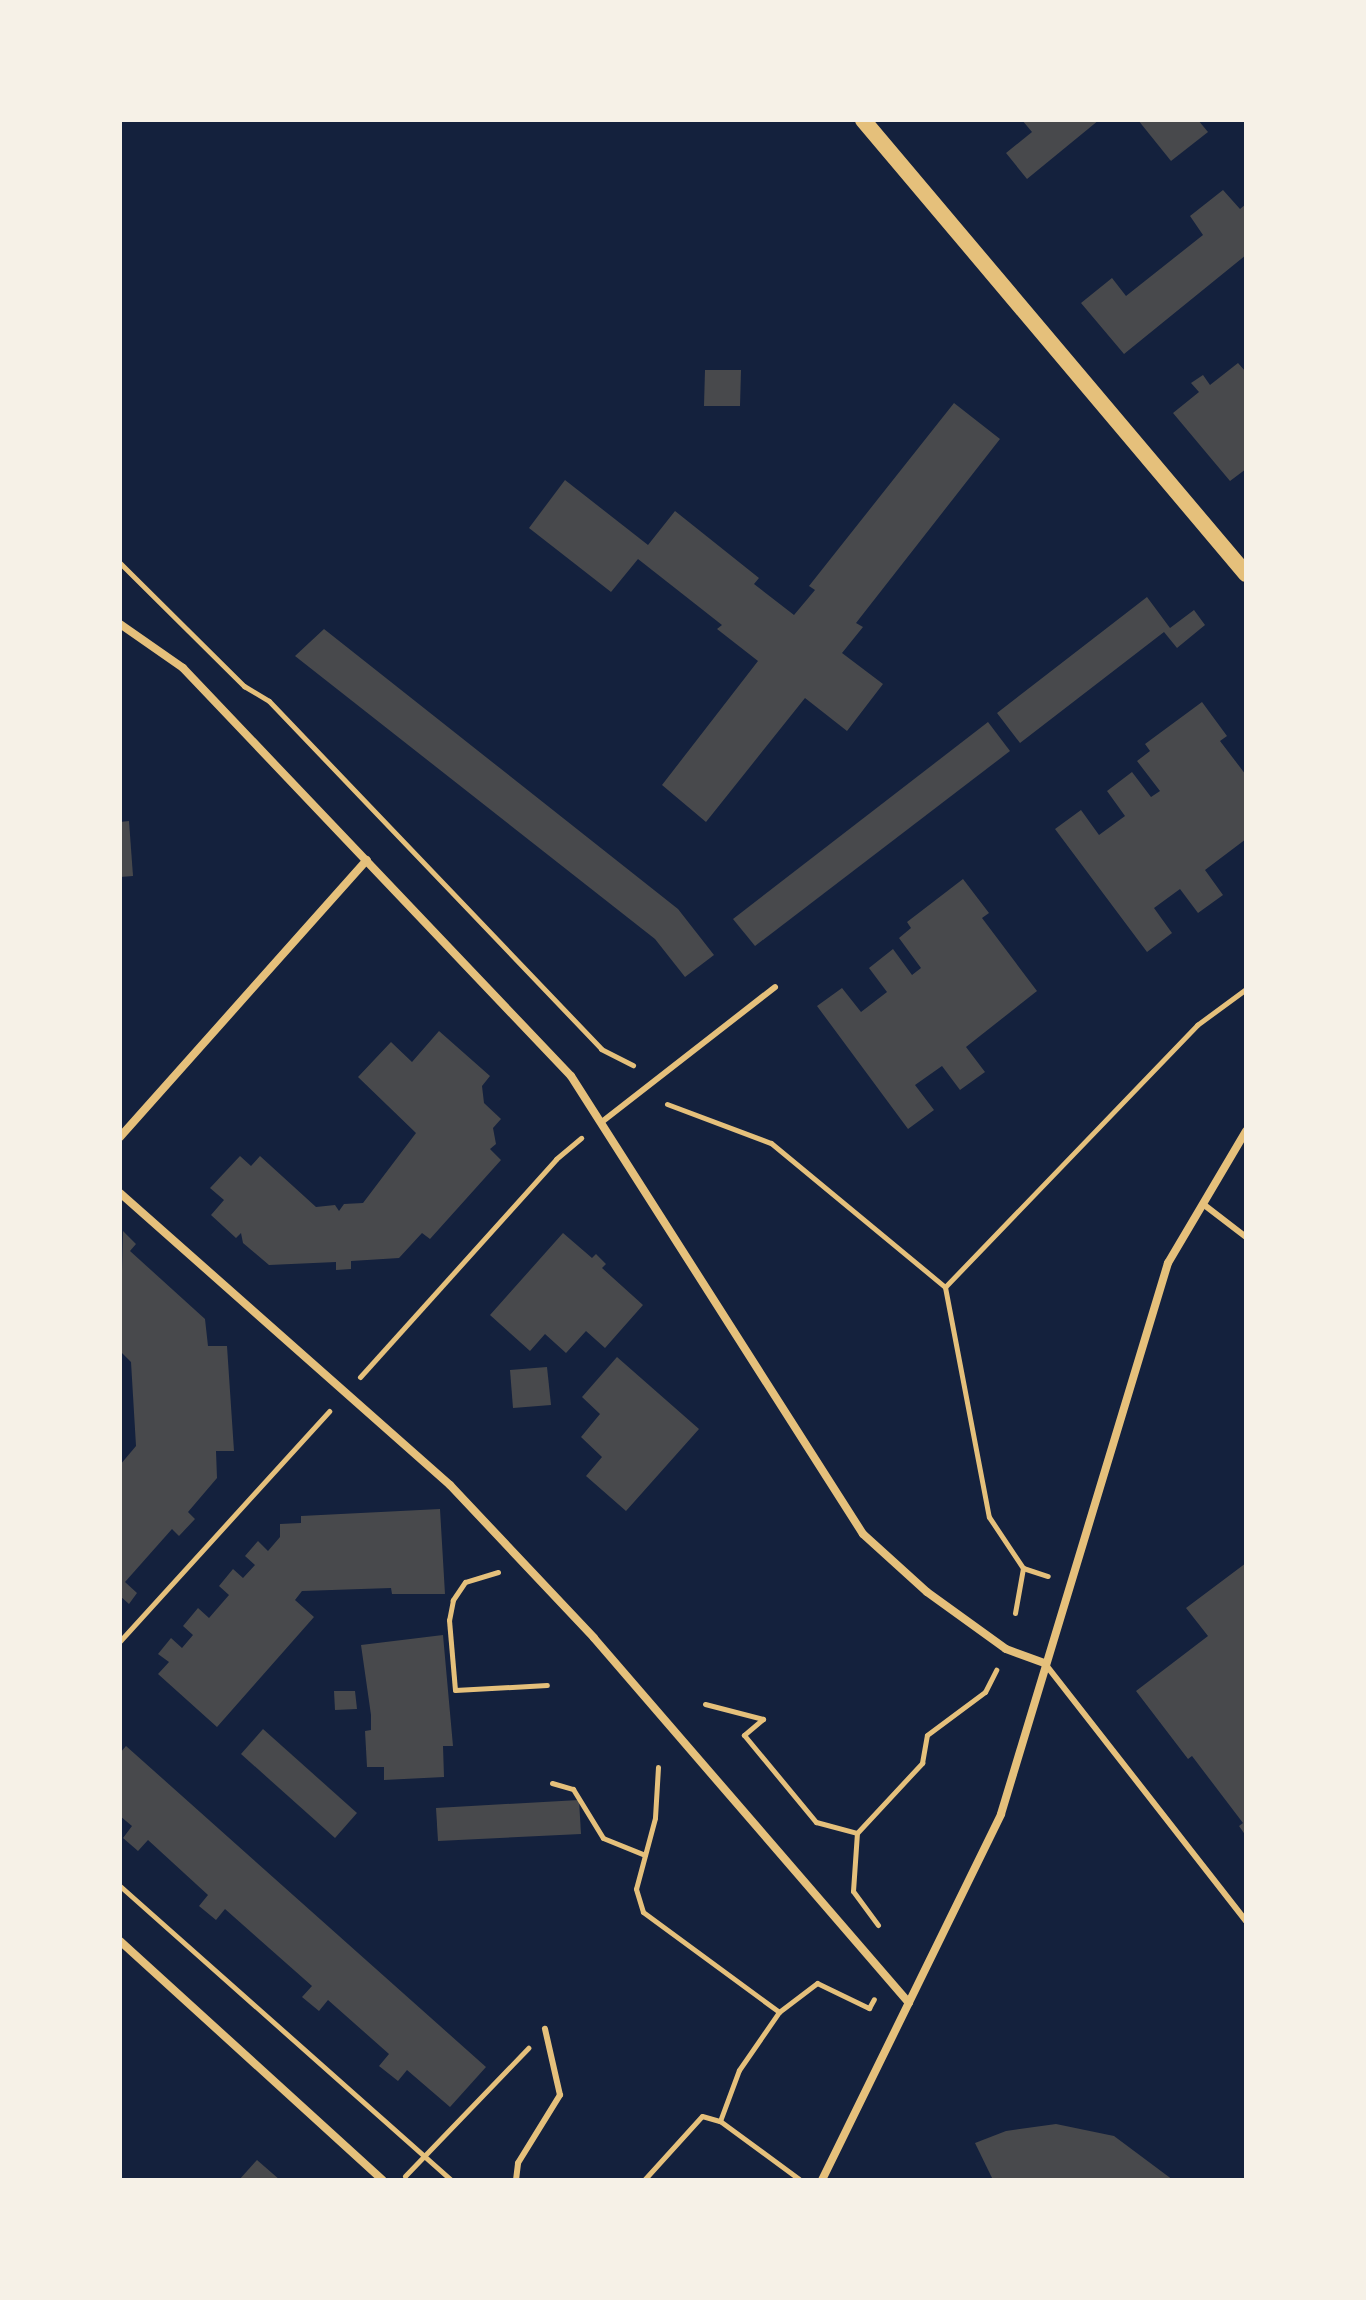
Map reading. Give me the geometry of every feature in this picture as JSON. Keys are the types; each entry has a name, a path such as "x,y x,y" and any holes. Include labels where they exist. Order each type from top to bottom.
{"main road":[{"path":"863,120 1246,574"}],"street":[{"path":"120,624 183,668 571,1076 603,1121 863,1534 927,1592 1006,1649 1044,1663"},
{"path":"120,1137 367,860"},
{"path":"822,2180 1001,1814 1068,1583 1168,1263 1246,1131"},
{"path":"120,1193 450,1485 526,1564 884,1980 909,2003"},
{"path":"120,1941 383,2180"}],"lane":[{"path":"603,1121 775,987"},
{"path":"1203,1204 1246,1237"},
{"path":"1044,1663 1246,1921"},
{"path":"516,2180 518,2163 560,2095 545,2029"}],"path":[{"path":"120,563 244,686 269,701 601,1049 633,1065"},
{"path":"945,1287 1197,1025 1246,989"},
{"path":"667,1104 771,1143 945,1287 989,1517 1023,1568 1068,1583"},
{"path":"120,1641 556,1159 603,1121"},
{"path":"526,1564 465,1582 453,1600 449,1620 455,1690 547,1685"},
{"path":"1015,1613 1023,1568"},
{"path":"880,1927 853,1891 857,1833 922,1763 927,1735 985,1692 1006,1649"},
{"path":"705,1704 763,1719 744,1735 753,1746 816,1822 857,1833"},
{"path":"658,1767 655,1818 636,1889 643,1912 779,2012"},
{"path":"552,1783 573,1789 603,1838 645,1855"},
{"path":"120,1886 451,2180"},
{"path":"720,2121 739,2070 779,2012 817,1983 869,2008 884,1980"},
{"path":"401,2180 545,2029"},
{"path":"644,2180 702,2116 720,2121 800,2180"}],"building":[{"path":"1022,120 1099,120 1027,179 1006,153 1032,132"},
{"path":"1138,120 1198,120 1208,132 1171,161"},
{"path":"1223,190 1240,209 1246,204 1246,255 1124,354 1081,303 1112,278 1126,296 1203,235 1190,216"},
{"path":"1238,363 1246,372 1246,469 1230,481 1173,413 1199,392 1191,383 1203,375 1210,385"},
{"path":"705,370 741,370 740,406 704,406"},
{"path":"954,403 1000,439 856,623 863,627 842,653 883,684 847,731 805,698 706,822 662,785 758,661 717,629 722,625 638,559 611,592 529,528 565,480 648,545 675,511 759,578 754,584 794,615 815,590 809,586"},
{"path":"1147,597 1170,628 1194,610 1205,625 1177,648 1164,632 1020,743 997,713"},
{"path":"324,629 678,909 714,955 685,977 655,939 295,656"},
{"path":"1202,702 1227,736 1220,741 1246,775 1246,839 1205,870 1223,895 1198,913 1180,889 1154,908 1172,933 1147,952 1055,829 1081,810 1099,835 1125,816 1107,791 1132,772 1151,797 1160,791 1137,761 1150,751 1145,744"},
{"path":"988,722 1010,751 755,946 733,919"},
{"path":"129,821 133,876 120,877 120,822"},
{"path":"963,879 989,913 982,918 1037,991 966,1047 985,1072 960,1090 942,1066 915,1085 934,1110 908,1129 817,1006 842,988 861,1012 887,992 869,968 893,949 912,975 921,968 899,938 911,928 907,922"},
{"path":"439,1031 490,1076 482,1086 484,1103 501,1119 493,1128 496,1144 490,1149 501,1160 430,1239 422,1233 399,1258 351,1261 351,1269 336,1270 336,1262 269,1265 243,1243 241,1233 236,1238 211,1215 224,1200 210,1188 240,1156 251,1166 260,1156 316,1207 335,1205 339,1211 344,1204 363,1203 416,1133 358,1077 391,1042 412,1062"},
{"path":"123,1231 136,1244 130,1251 205,1319 208,1346 227,1346 234,1451 216,1451 217,1478 188,1512 195,1519 179,1536 172,1529 125,1582 137,1593 129,1604 120,1596 120,1465 136,1446 131,1362 120,1351"},
{"path":"563,1233 592,1258 596,1254 606,1264 602,1268 643,1305 605,1348 586,1331 566,1353 545,1334 530,1351 490,1315"},
{"path":"617,1357 699,1429 626,1511 586,1476 602,1457 581,1437 600,1414 582,1397"},
{"path":"547,1367 551,1405 513,1408 510,1370"},
{"path":"440,1509 445,1594 392,1594 391,1588 302,1591 295,1600 314,1617 217,1727 158,1674 169,1662 158,1654 171,1638 182,1648 193,1635 183,1626 198,1608 209,1618 229,1595 219,1586 233,1569 243,1578 255,1565 245,1556 258,1541 268,1551 280,1537 280,1524 301,1523 301,1516"},
{"path":"1246,1563 1246,1836 1239,1826 1243,1823 1192,1756 1188,1759 1136,1691 1208,1636 1186,1608"},
{"path":"443,1635 453,1746 443,1746 444,1777 384,1780 384,1767 367,1767 365,1731 371,1730 371,1715 361,1645"},
{"path":"334,1691 355,1691 357,1709 335,1710"},
{"path":"263,1729 357,1813 335,1838 241,1754"},
{"path":"126,1746 486,2067 450,2107 407,2070 398,2081 379,2066 389,2054 328,2000 319,2011 302,1997 312,1986 225,1909 216,1920 199,1906 208,1895 148,1840 138,1851 123,1838 132,1826 120,1816 120,1753"},
{"path":"579,1800 581,1834 438,1841 436,1808"},
{"path":"1056,2124 1114,2136 1173,2180 993,2180 975,2143 1006,2131"},
{"path":"257,2160 280,2180 239,2180"}]}
